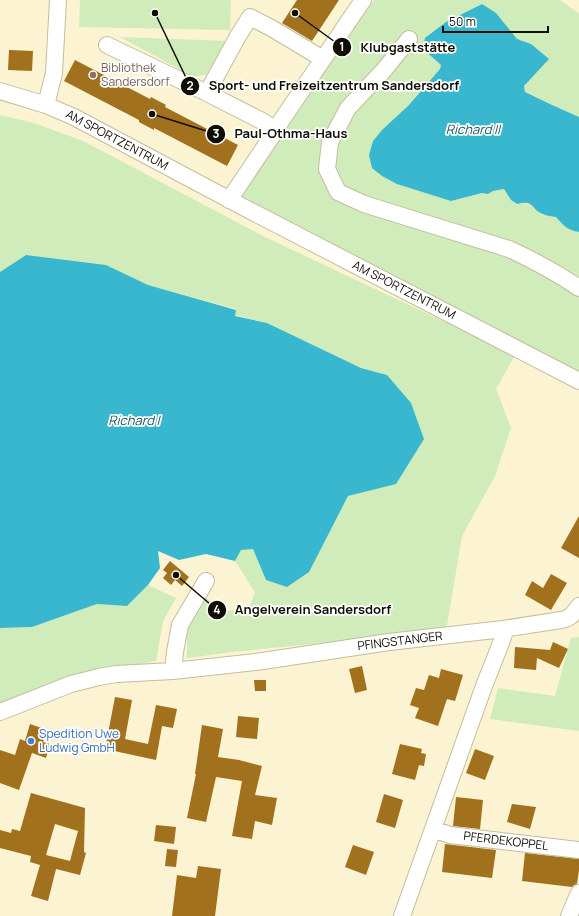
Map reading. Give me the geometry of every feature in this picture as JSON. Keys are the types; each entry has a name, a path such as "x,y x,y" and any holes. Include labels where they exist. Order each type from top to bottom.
{"street":[{"path":"46,105 54,73 58,0"},
{"path":"229,200 363,0"},
{"path":"207,93 250,17 323,59"},
{"path":"409,39 384,70 348,108 330,142 328,168 338,192 364,204 509,249 564,277 579,288"},
{"path":"107,45 207,93 262,121 276,130"},
{"name":"AM SPORTZENTRUM","path":"0,91 46,105 74,117 229,200 579,381"},
{"path":"173,671 180,625 206,581"},
{"name":"PFINGSTANGER","path":"0,712 71,684 99,677 116,674 173,671 256,662 389,642 503,629 568,618 579,606"},
{"path":"402,916 484,686 501,643 504,634 503,629"},
{"name":"PFERDEKOPPEL","path":"433,829 450,835 579,850"},
{"path":"569,916 579,892"}],"green space":[{"path":"80,0 231,0 230,30 79,27"},
{"path":"374,0 560,0 579,14 579,117 525,92 524,86 531,44 517,39 482,4 446,22 423,49 441,65 440,69 409,105 382,130 373,141 451,201 482,193 488,194 493,191 504,189 511,200 516,204 524,202 531,205 542,214 556,217 566,227 579,232 579,372 236,197"},
{"path":"120,37 227,41 207,74 194,77"},
{"path":"0,115 34,123 83,141 265,237 515,355 496,389 511,428 495,476 462,536 446,631 232,652 187,658 187,629 204,596 224,612 250,606 255,592 235,561 241,550 253,549 266,580 334,522 348,496 396,483 387,375 361,368 267,323 235,315 236,309 148,285 106,265 26,255 0,272"},
{"path":"148,585 176,598 163,621 156,661 83,675 0,706 0,628 32,627 97,604 127,606"},
{"path":"579,637 579,731 490,719 498,688 555,696 571,638"}],"water":[{"name":"Richard II","path":"482,4 496,13 517,39 531,44 549,59 524,86 525,92 579,117 579,232 566,227 556,217 539,212 530,204 517,204 511,200 504,189 493,191 488,194 482,193 451,201 397,184 382,176 372,168 369,155 373,141 382,130 409,105 440,69 441,65 423,49 425,38 446,22"},
{"name":"Richard I","path":"26,255 106,265 148,285 236,310 235,316 267,323 361,368 387,375 411,403 424,439 396,484 348,496 309,572 287,587 266,580 253,549 241,550 235,561 206,554 179,560 158,551 160,568 148,585 127,606 97,604 32,627 0,628 0,272"}],"building":[{"path":"297,0 339,0 312,41 282,23"},
{"path":"9,50 33,51 32,71 8,70"},
{"path":"75,60 150,99 151,97 166,105 165,107 238,145 227,166 154,128 154,130 139,122 139,120 64,81"},
{"path":"579,516 579,558 561,548"},
{"path":"170,561 189,577 182,586 175,580 171,585 163,578 167,573 163,570"},
{"path":"551,574 567,583 551,610 525,595 532,581 543,588"},
{"path":"553,642 568,649 559,668 537,658 536,670 514,668 515,647 550,650"},
{"path":"362,666 367,690 355,693 349,669"},
{"path":"441,669 463,675 455,701 447,699 438,726 415,718 419,708 410,705 416,688 424,690 429,675 439,678"},
{"path":"254,680 266,680 266,691 255,691"},
{"path":"115,697 132,700 125,739 148,744 156,705 177,709 173,728 162,726 156,760 105,749"},
{"path":"238,716 259,718 257,739 236,737"},
{"path":"30,724 47,730 43,742 50,744 46,758 32,753 19,790 0,783 0,750 15,755 20,739 25,741"},
{"path":"202,725 223,729 218,757 239,760 262,766 255,795 277,798 272,825 255,821 252,839 232,836 242,781 216,777 206,822 187,818 196,774"},
{"path":"400,744 422,749 421,753 426,754 424,766 419,765 415,780 392,774"},
{"path":"475,749 494,756 485,780 466,773"},
{"path":"31,793 85,808 84,852 86,853 80,875 56,869 48,901 31,896 40,865 30,862 31,856 0,848 0,830 11,833 12,829 20,831","holes":["55,824 78,831 70,861 46,855"]},
{"path":"384,794 403,800 395,828 376,822"},
{"path":"456,797 483,800 480,829 453,826"},
{"path":"512,804 536,807 530,829 507,822"},
{"path":"156,825 176,827 174,844 154,841"},
{"path":"445,844 496,850 492,878 442,872"},
{"path":"353,845 374,852 366,875 345,867"},
{"path":"167,849 178,850 176,867 165,866"},
{"path":"525,853 579,859 577,884 572,887 522,881"},
{"path":"198,866 221,869 215,916 172,916 177,875 196,878"}],"place":[{"name":"Sport- und Freizeitzentrum Sandersdorf","path":"155,13"},
{"name":"Klubgaststätte","path":"295,13"},
{"name":"Bibliothek Sandersdorf","path":"93,75"},
{"name":"Paul-Othma-Haus","path":"152,114"},
{"name":"Angelverein Sandersdorf","path":"176,575"},
{"name":"Spedition Uwe Ludwig GmbH","path":"31,741"}]}
